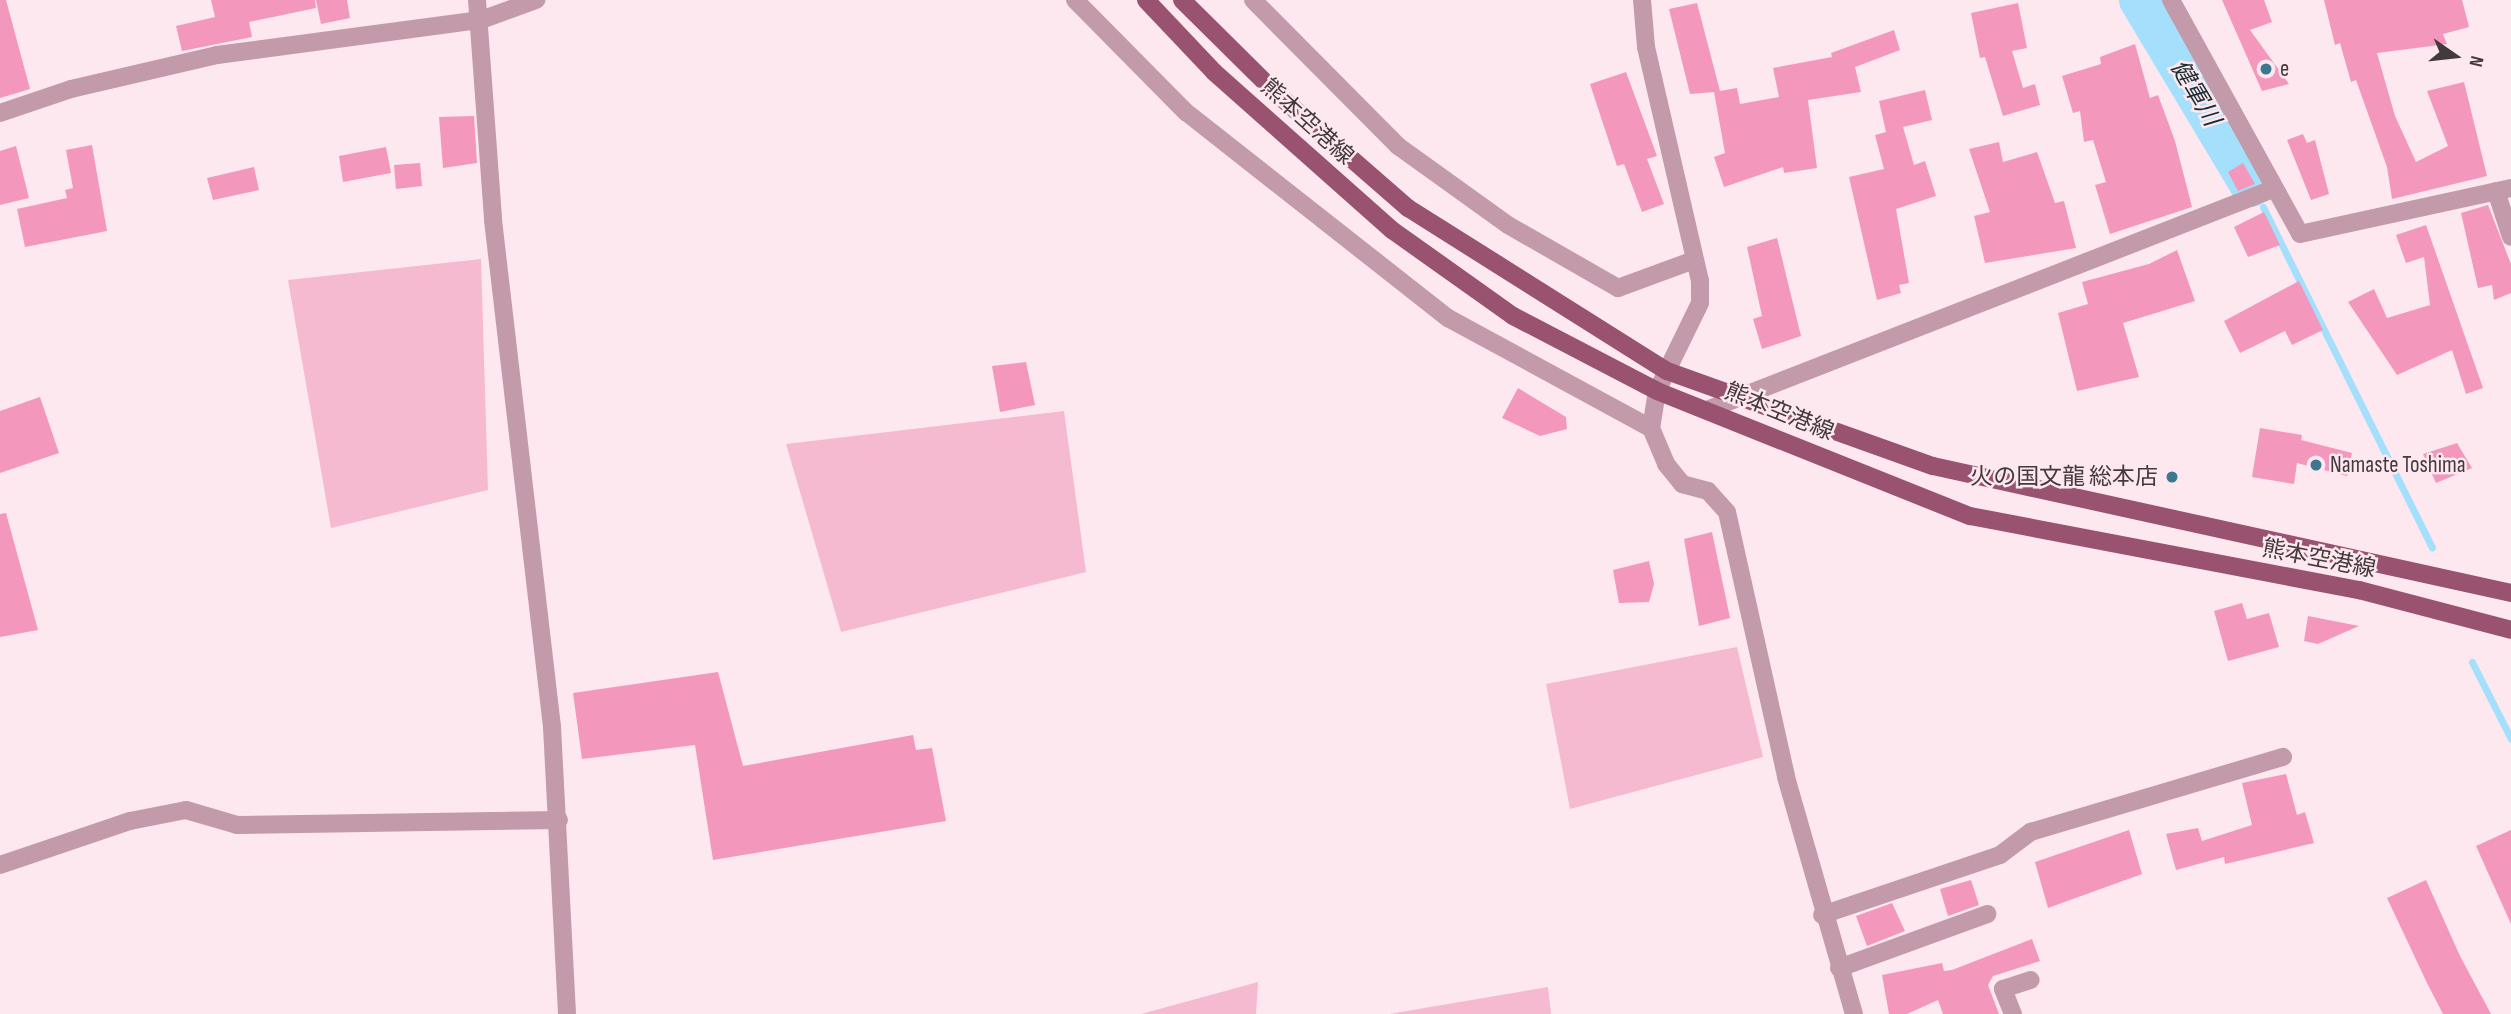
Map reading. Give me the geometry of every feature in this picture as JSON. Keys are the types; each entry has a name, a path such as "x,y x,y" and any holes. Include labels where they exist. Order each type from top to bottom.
{"main road":[{"name":"熊本空港線","path":"1146,0 1214,72 1392,230 1513,316 1657,391 1970,516 2359,590 2511,630"},
{"name":"熊本空港線","path":"1182,0 1276,93 1409,208 1667,371 1933,466 2511,593"}],"street":[{"path":"477,0 481,20 493,220 559,820 567,1014"},
{"path":"0,113 71,89 217,55 481,20 536,0"},
{"path":"1075,0 1186,112 1448,318 1651,428"},
{"path":"1253,0 1398,146 1508,225 1618,288 1694,260"},
{"path":"1642,0 1646,47 1694,260 1700,303 1657,391 1651,428 1666,464 1682,484 1708,491 1727,512 1822,915 1854,1014"},
{"path":"2171,0 2300,234 2504,190 2511,237"},
{"path":"1707,410 1733,396 2273,189"},
{"path":"1822,915 2000,855 2031,832 2283,757"},
{"path":"0,865 130,821 186,810 237,825 559,820"},
{"path":"1839,968 1987,914"},
{"path":"2013,1014 2003,989 2032,980"}],"shaded area":[{"path":"481,259 488,490 331,528 288,280"},
{"path":"1064,411 1086,572 841,632 786,444"},
{"path":"1737,647 1763,757 1570,809 1546,684"},
{"path":"1258,982 1256,1014 1141,1014"},
{"path":"1548,987 1551,1014 1389,1014"}],"building":[{"path":"0,0 6,0 30,89 0,98"},
{"path":"211,0 315,0 316,8 249,22 252,37 182,51 176,26 215,17"},
{"path":"316,0 347,0 350,18 321,24"},
{"path":"2222,0 2264,0 2272,22 2250,30 2289,84 2262,91"},
{"path":"2324,0 2462,0 2469,27 2443,34 2447,44 2377,53 2395,116 2416,162 2448,146 2427,91 2464,82 2487,176 2392,199 2387,167 2356,80 2351,82 2340,43 2335,45"},
{"path":"1697,3 1720,91 1737,88 1740,104 1779,97 1773,68 1832,57 1831,53 1894,30 1900,50 1855,67 1861,92 1808,100 1817,168 1784,173 1783,167 1724,187 1714,157 1725,153 1714,92 1690,94 1669,9"},
{"path":"2018,3 2027,48 2012,51 2023,88 2035,84 2040,105 2003,116 1985,57 1980,58 1971,13"},
{"path":"2135,44 2150,98 2158,95 2175,141 2192,207 2110,234 2095,185 2106,182 2093,140 2084,142 2080,111 2073,113 2062,76 2101,64 2100,57"},
{"path":"1626,72 1657,156 1647,159 1664,204 1642,212 1624,164 1617,166 1590,84"},
{"path":"1925,90 1932,120 1903,127 1914,165 1925,161 1936,196 1896,209 1909,283 1899,285 1901,293 1877,300 1849,177 1884,169 1875,135 1886,132 1879,101"},
{"path":"474,116 477,163 443,168 439,117"},
{"path":"2303,134 2307,143 2315,140 2329,194 2311,200 2287,140"},
{"path":"1999,142 2003,162 2037,152 2055,203 2064,201 2076,248 1985,263 1974,216 1990,212 1969,149"},
{"path":"92,145 107,231 25,247 17,209 67,198 65,190 73,188 66,150"},
{"path":"16,146 29,198 0,205 0,151"},
{"path":"386,147 391,173 343,182 339,156"},
{"path":"420,163 422,186 396,189 394,165"},
{"path":"2243,163 2255,184 2238,191 2228,172"},
{"path":"254,167 259,190 213,200 207,178"},
{"path":"2488,205 2511,264 2511,293 2494,300 2492,285 2478,288 2461,213"},
{"path":"2264,212 2280,245 2248,257 2234,227"},
{"path":"2426,225 2483,388 2466,394 2452,350 2397,375 2348,302 2374,289 2387,318 2430,305 2424,257 2406,263 2396,235"},
{"path":"1777,238 1801,336 1762,349 1753,319 1762,316 1747,247"},
{"path":"2177,250 2195,301 2123,323 2139,377 2077,391 2058,313 2088,304 2082,282 2149,264"},
{"path":"2299,281 2323,330 2292,345 2285,331 2240,353 2224,321"},
{"path":"1026,362 1035,405 1000,412 992,366"},
{"path":"1518,388 1566,417 1567,429 1540,436 1502,418"},
{"path":"40,397 59,453 0,473 0,411"},
{"path":"2260,428 2302,435 2301,440 2352,453 2347,476 2297,463 2294,484 2252,477"},
{"path":"2457,443 2472,468 2436,483 2423,454"},
{"path":"6,513 38,630 0,637 0,514"},
{"path":"1712,532 1730,618 1699,626 1684,539"},
{"path":"1649,561 1654,584 1649,602 1619,603 1613,570"},
{"path":"2242,603 2247,619 2269,613 2279,647 2228,661 2214,611"},
{"path":"2308,616 2359,626 2318,644 2304,641"},
{"path":"718,672 743,766 913,735 916,750 932,748 946,821 713,860 695,745 582,759 573,693"},
{"path":"2286,774 2297,815 2305,812 2314,843 2225,864 2224,857 2176,870 2166,834 2198,828 2202,841 2252,825 2242,783"},
{"path":"2129,830 2142,874 2048,908 2035,862"},
{"path":"2511,830 2511,924 2476,846"},
{"path":"1971,880 1979,905 1948,916 1940,889"},
{"path":"2426,880 2460,956 2491,1014 2443,1014 2427,983 2387,898"},
{"path":"1892,903 1905,931 1867,946 1856,916"},
{"path":"2032,939 2040,961 1993,976 1988,985 1999,1014 1943,1014 1938,1000 1907,1014 1889,1014 1882,975 1942,963 1944,971 1952,970"}],"waterway":[{"name":"健軍川","path":"2139,0 2251,187"},
{"path":"2263,207 2432,547"},
{"path":"2472,662 2511,739"}],"place":[{"name":"e","path":"2266,69"},
{"name":"Namaste Toshima","path":"2316,465"},
{"name":"火の国文龍 総本店","path":"2172,477"}]}
